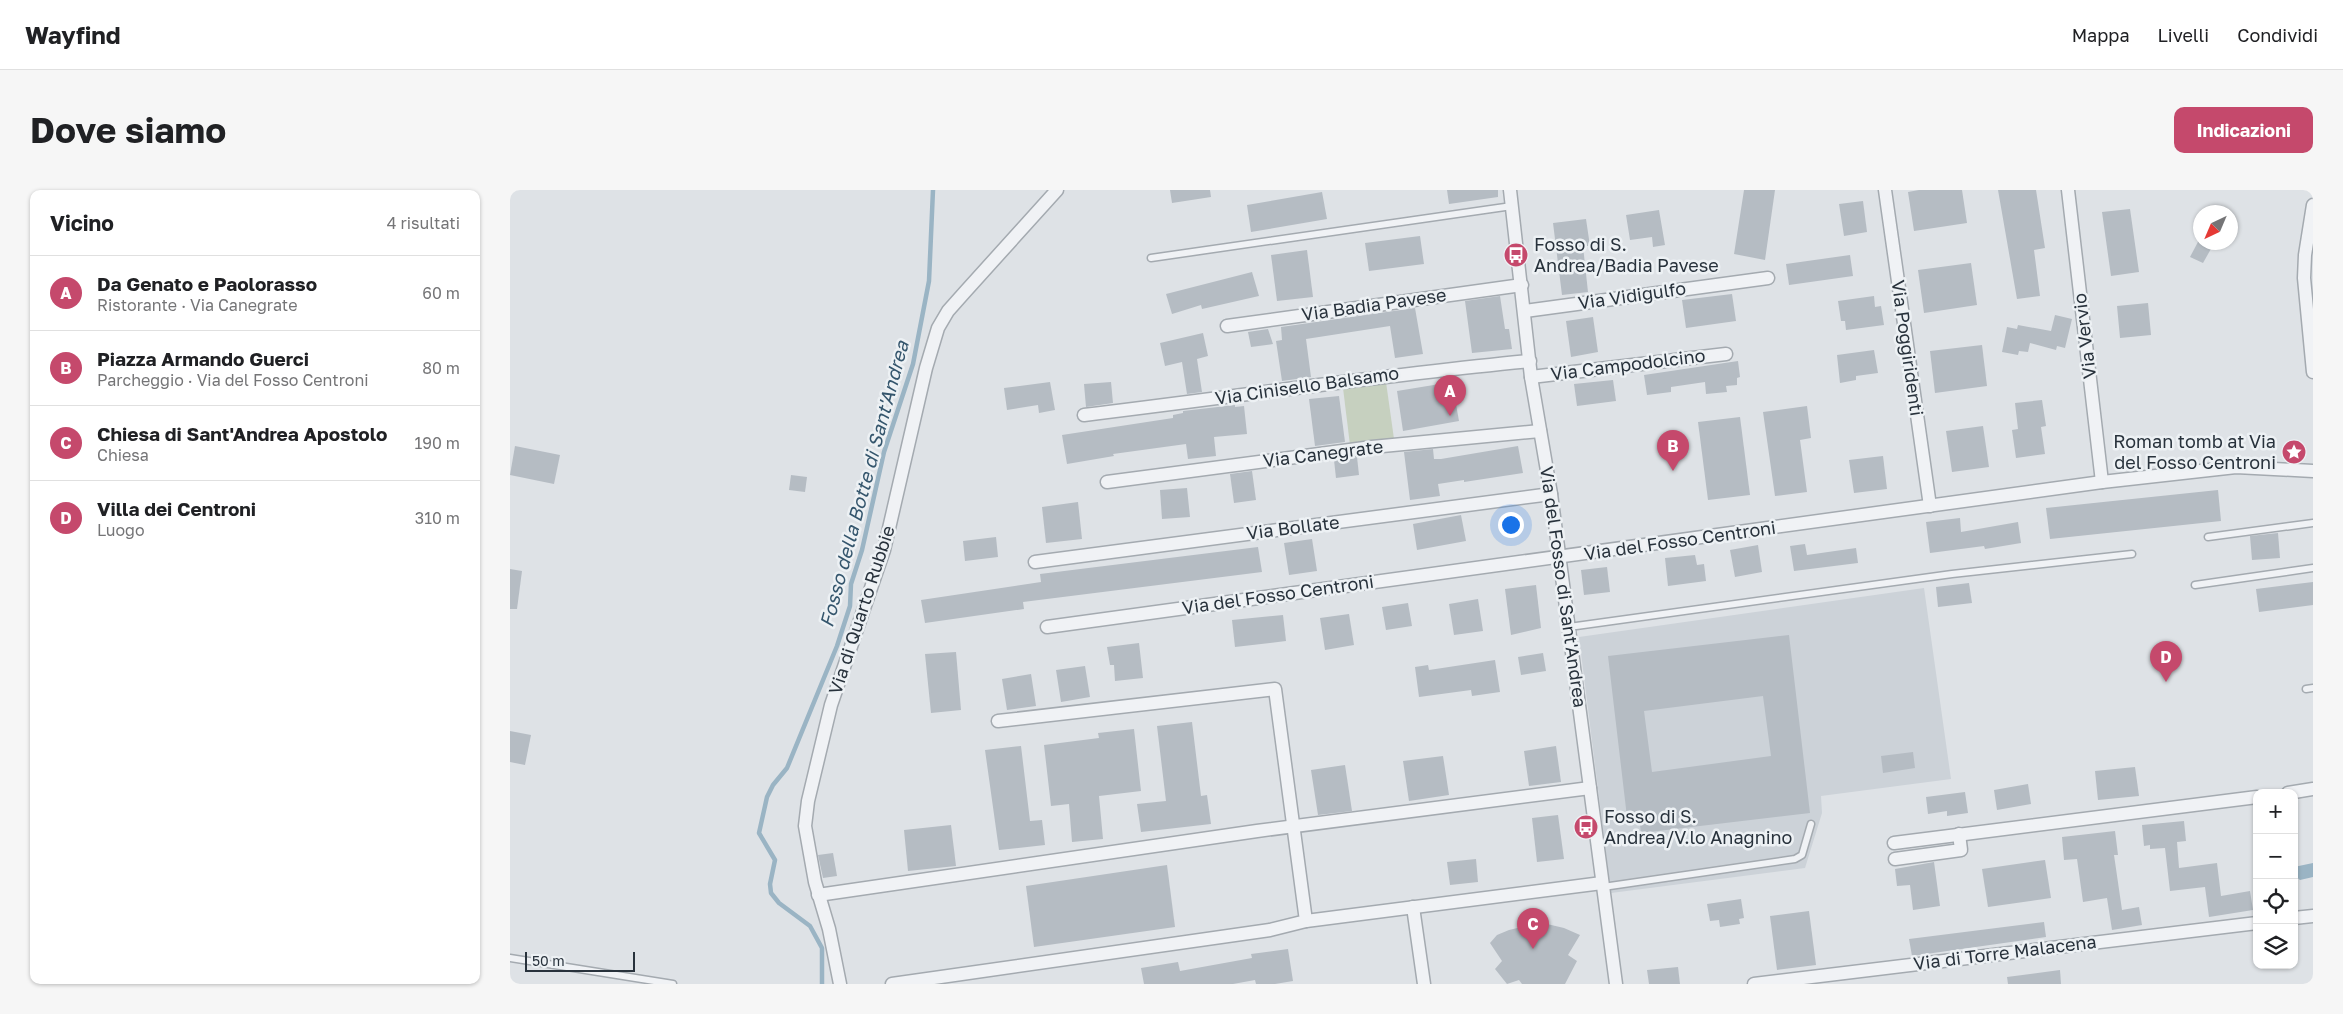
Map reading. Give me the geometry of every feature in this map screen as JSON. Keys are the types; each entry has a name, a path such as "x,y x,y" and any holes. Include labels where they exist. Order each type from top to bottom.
{"street":[{"name":"Via di Quarto Rubbie","path":"840,984 829,929 818,895 805,826 808,800 833,698 884,550 936,332 948,311 1057,190"},
{"name":"Via del Fosso di Sant'Andrea","path":"1510,190 1531,377 1560,557 1616,984"},
{"name":"Via Poggiridenti","path":"1885,190 1930,506"},
{"name":"Via Vervio","path":"2068,190 2102,482"},
{"path":"2313,205 2304,268 2313,372"},
{"name":"Via Vidigulfo","path":"1525,311 1768,278"},
{"name":"Via Badia Pavese","path":"1227,326 1522,285"},
{"name":"Via Campodolcino","path":"1531,377 1726,354"},
{"name":"Via Cinisello Balsamo","path":"1084,416 1338,384 1397,374 1530,361"},
{"name":"Via Canegrate","path":"1107,482 1372,448 1540,431"},
{"name":"Via del Fosso Centroni","path":"1047,627 2102,482 2236,467 2313,471"},
{"name":"Via Bollate","path":"1035,562 1551,494"},
{"path":"998,721 1275,689 1306,921"},
{"path":"818,895 1294,826 1590,788"},
{"path":"2298,792 2313,790"},
{"path":"1894,843 2253,797"},
{"path":"1895,859 1961,850 1959,834"},
{"path":"892,984 1270,930 1306,921 1602,885"},
{"path":"1413,907 1424,984"},
{"path":"2298,918 2313,916"},
{"name":"Via di Torre Malacena","path":"1754,984 2253,923"}],"lane":[{"path":"1151,258 1512,206"},
{"path":"2208,537 2313,523"},
{"path":"1569,627 1952,574 2132,554"},
{"path":"2195,585 2313,568"},
{"path":"1602,885 1795,859 1802,855 1812,824"},
{"path":"510,958 673,984"}],"shaded area":[{"path":"1924,588 1951,779 1821,796 1822,813 1805,868 1611,893 1579,637"}],"green space":[{"path":"1386,382 1394,439 1350,445 1343,388"}],"water":[{"path":"2313,863 2313,877 2300,880 2298,878 2298,866"}],"building":[{"path":"1170,190 1210,190 1211,197 1172,203"},
{"path":"1447,190 1498,190 1498,197 1449,204"},
{"path":"1744,190 1775,190 1765,260 1734,254"},
{"path":"1919,190 1962,190 1967,223 1914,231 1908,192"},
{"path":"1998,190 2036,190 2045,248 2034,250 2040,296 2017,299"},
{"path":"1322,192 1327,219 1251,232 1247,205"},
{"path":"1863,201 1867,232 1844,236 1839,204"},
{"path":"2130,209 2139,272 2111,276 2102,212"},
{"path":"1659,210 1665,245 1653,247 1652,237 1630,240 1626,215"},
{"path":"1586,219 1590,246 1583,246 1588,292 1562,295 1553,223"},
{"path":"1420,236 1424,264 1369,271 1365,243"},
{"path":"1307,250 1313,297 1277,301 1271,255"},
{"path":"2194,250 2210,250 2203,263 2190,257"},
{"path":"1850,255 1853,276 1789,285 1786,264"},
{"path":"1971,263 1977,305 1924,313 1918,270"},
{"path":"1252,272 1259,296 1202,309 1201,305 1172,314 1166,294"},
{"path":"1732,294 1736,321 1686,328 1682,300"},
{"path":"1500,296 1505,329 1509,329 1512,349 1472,353 1465,301"},
{"path":"1874,296 1875,307 1881,306 1884,325 1846,330 1845,321 1841,321 1838,301"},
{"path":"2148,303 2151,335 2120,338 2117,306"},
{"path":"1415,308 1423,354 1395,358 1390,326 1306,339 1311,377 1282,381 1276,341 1282,340 1281,327"},
{"path":"2055,315 2072,319 2065,348 2057,346 2056,350 2030,343 2028,352 2019,351 2018,355 2002,352 2007,327 2017,329 2018,325 2051,331"},
{"path":"1593,317 1598,352 1571,357 1566,321"},
{"path":"1268,329 1273,344 1251,347 1248,332"},
{"path":"1203,333 1208,356 1197,359 1202,392 1187,394 1182,362 1165,366 1160,343"},
{"path":"1982,345 1987,386 1935,393 1930,351"},
{"path":"1874,350 1878,373 1856,376 1856,380 1840,383 1837,355"},
{"path":"1738,361 1740,377 1737,378 1737,385 1726,386 1727,392 1706,394 1705,382 1671,387 1671,392 1647,395 1644,375"},
{"path":"1613,380 1616,401 1577,406 1574,384"},
{"path":"1050,382 1055,410 1039,413 1038,405 1007,410 1004,388"},
{"path":"1111,382 1113,403 1086,407 1084,384"},
{"path":"1452,382 1459,421 1403,431 1397,391"},
{"path":"1339,396 1345,442 1315,446 1309,399"},
{"path":"2042,400 2046,426 2041,427 2045,454 2016,458 2012,430 2018,429 2015,403"},
{"path":"1235,405 1235,407 1244,406 1247,434 1214,437 1216,456 1188,459 1186,444 1113,454 1114,456 1067,464 1062,435 1173,418 1173,415 1183,413 1183,411"},
{"path":"1807,406 1811,438 1800,440 1807,492 1775,496 1763,412"},
{"path":"1740,417 1750,495 1708,500 1698,422"},
{"path":"1983,426 1989,467 1952,472 1946,431"},
{"path":"515,446 560,455 554,484 510,475"},
{"path":"1518,446 1523,473 1438,484 1440,496 1410,500 1404,452 1433,449 1434,459 1441,459"},
{"path":"1883,456 1887,489 1854,493 1849,460"},
{"path":"1357,457 1359,475 1336,478 1334,460"},
{"path":"1252,471 1256,500 1234,503 1230,474"},
{"path":"791,475 807,477 805,492 789,490"},
{"path":"1187,488 1190,517 1162,519 1160,490"},
{"path":"2218,490 2221,521 2050,539 2046,508"},
{"path":"1078,502 1082,539 1046,543 1042,507"},
{"path":"1461,515 1466,541 1417,550 1413,524"},
{"path":"1960,518 1961,532 2018,522 2021,543 1985,549 1984,546 1930,553 1926,522"},
{"path":"2278,533 2280,558 2252,560 2250,536"},
{"path":"996,537 998,557 965,561 963,541"},
{"path":"1312,539 1317,571 1289,575 1284,543"},
{"path":"1805,544 1807,555 1856,548 1858,563 1794,571 1790,546"},
{"path":"1758,545 1762,572 1735,577 1730,550"},
{"path":"1258,547 1262,572 1023,602 1024,609 925,623 921,600 1041,582 1040,574"},
{"path":"1695,555 1697,565 1704,564 1706,581 1668,586 1665,558"},
{"path":"1607,567 1610,592 1584,595 1581,570"},
{"path":"510,569 522,571 517,609 510,609"},
{"path":"2313,582 2313,605 2259,612 2256,589"},
{"path":"1969,583 1972,603 1938,607 1936,587"},
{"path":"1536,585 1541,628 1511,635 1505,589"},
{"path":"1478,599 1483,631 1454,635 1449,604"},
{"path":"1408,603 1412,626 1386,630 1382,607"},
{"path":"1349,614 1354,645 1325,650 1320,618"},
{"path":"1283,615 1286,641 1235,647 1232,620"},
{"path":"1789,635 1810,813 1641,833 1639,816 1627,817 1608,656","holes":["1763,696 1771,756 1652,772 1644,711"]},
{"path":"1139,643 1143,678 1115,681 1114,665 1110,665 1107,647"},
{"path":"956,652 961,710 931,713 925,654"},
{"path":"1543,653 1546,671 1521,675 1518,657"},
{"path":"1495,660 1500,692 1472,696 1471,690 1419,697 1415,667 1428,665 1429,670"},
{"path":"1085,666 1090,697 1061,702 1056,670"},
{"path":"1031,674 1036,706 1007,710 1002,679"},
{"path":"1192,722 1201,796 1207,795 1211,824 1141,832 1137,804 1166,801 1157,726"},
{"path":"1134,729 1141,791 1099,796 1103,839 1072,842 1069,804 1051,806 1044,745 1099,738 1098,733"},
{"path":"510,731 531,735 525,765 510,762"},
{"path":"1021,746 1030,821 1042,820 1045,845 999,850 985,750"},
{"path":"1556,746 1561,782 1529,786 1524,751"},
{"path":"1913,752 1915,768 1883,773 1881,756"},
{"path":"1443,756 1449,795 1409,801 1403,761"},
{"path":"1345,765 1352,811 1318,815 1311,770"},
{"path":"2135,767 2139,796 2098,800 2095,771"},
{"path":"2028,784 2031,804 1997,810 1994,790"},
{"path":"1965,792 1968,813 1947,816 1947,811 1928,814 1926,797"},
{"path":"1558,815 1564,859 1537,862 1532,818"},
{"path":"2184,821 2186,841 2177,842 2179,868 2217,863 2221,896 2250,891 2253,910 2209,917 2205,887 2170,891 2165,848 2150,849 2150,845 2144,846 2142,825"},
{"path":"951,825 956,866 908,871 904,830"},
{"path":"2115,831 2118,855 2114,855 2122,910 2139,907 2142,925 2112,930 2107,898 2083,902 2077,859 2064,860 2062,837"},
{"path":"833,853 837,876 823,878 818,855"},
{"path":"1476,859 1478,882 1450,885 1447,862"},
{"path":"2045,860 2051,898 1988,907 1982,869"},
{"path":"1934,862 1940,906 1913,910 1910,885 1897,886 1895,869"},
{"path":"1167,865 1175,927 1034,947 1026,886"},
{"path":"1741,899 1744,918 1739,919 1740,924 1720,927 1719,920 1710,921 1707,904"},
{"path":"1809,911 1816,965 1777,970 1770,916"},
{"path":"2044,922 2046,937 1912,956 1909,939"},
{"path":"1547,924 1564,928 1580,935 1568,955 1577,961 1565,984 1522,984 1519,980 1507,984 1495,969 1502,961 1490,943 1497,935 1509,930 1530,925"},
{"path":"1288,949 1293,981 1275,984 1256,984 1255,980 1233,984 1144,984 1141,968 1178,962 1180,971 1252,958 1251,954"},
{"path":"1678,967 1680,984 1649,984 1647,970"},
{"path":"2060,970 2061,984 2008,984 2007,977"}],"waterway":[{"name":"Fosso della Botte di Sant'Andrea","path":"822,984 822,948 810,926 779,903 771,893 770,884 775,860 759,833 767,797 773,785 787,768 837,646 850,606 851,584 862,550 884,452 913,364 929,281 933,190"}],"place":[{"name":"Fosso di S. Andrea/Badia Pavese","path":"1516,255"},
{"name":"Da Genato e Paolorasso","path":"1450,416"},
{"name":"Roman tomb at Via del Fosso Centroni","path":"2294,452"},
{"name":"Piazza Armando Guerci","path":"1673,471"},
{"name":"Villa dei Centroni","path":"2166,682"},
{"name":"Fosso di S. Andrea/V.lo Anagnino","path":"1586,827"},
{"name":"Chiesa di Sant'Andrea Apostolo","path":"1533,949"}]}
